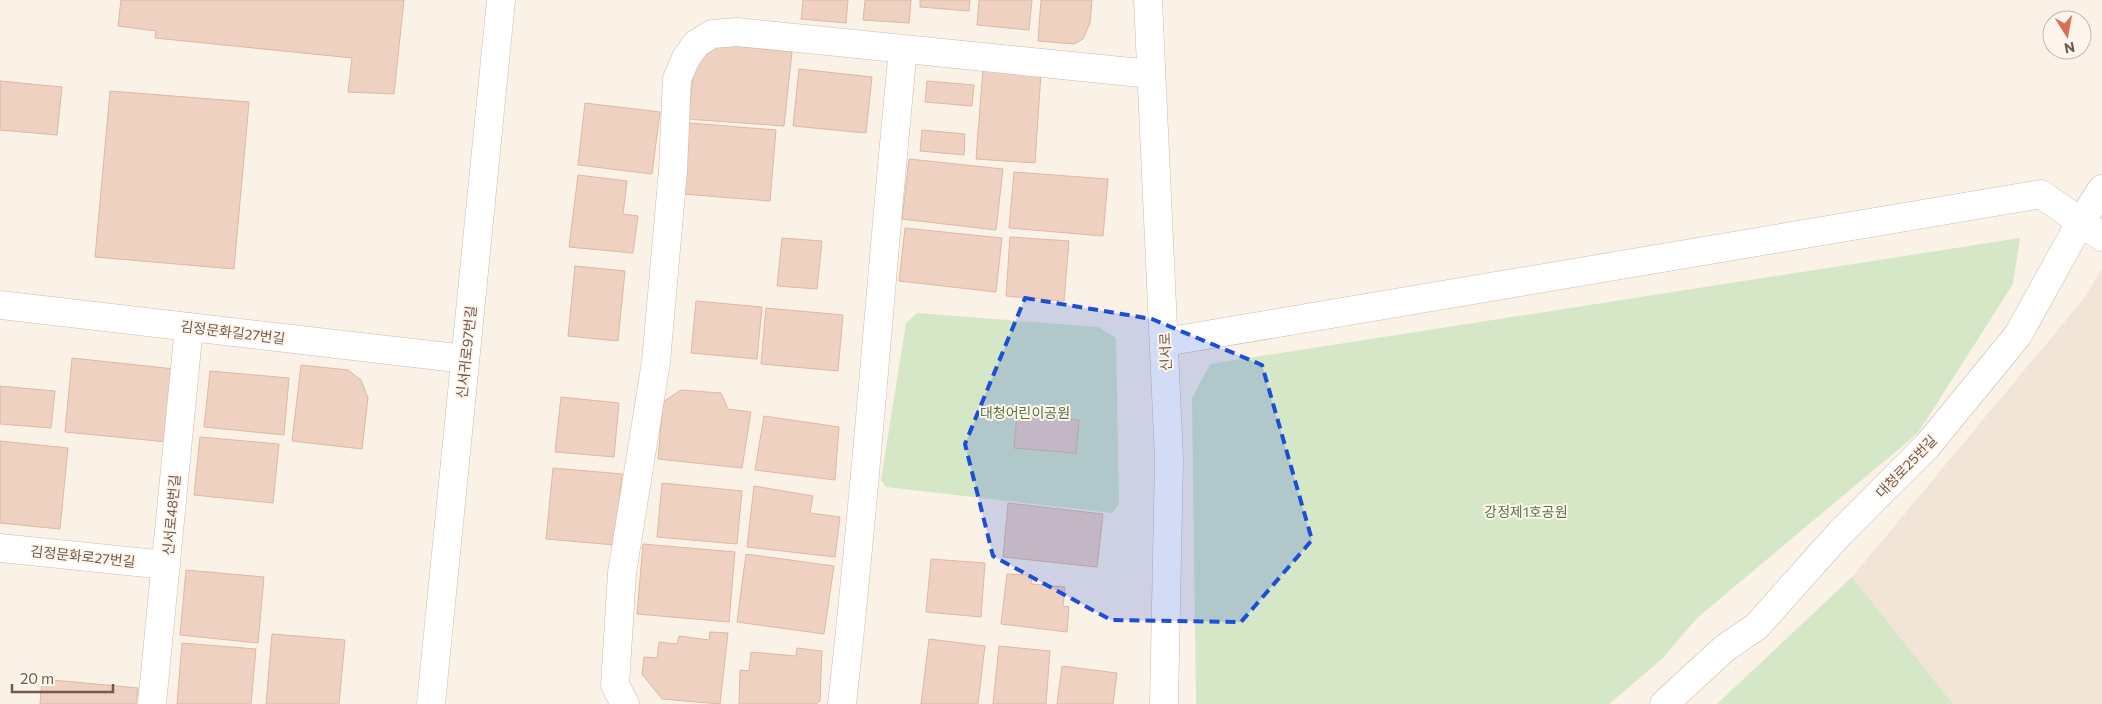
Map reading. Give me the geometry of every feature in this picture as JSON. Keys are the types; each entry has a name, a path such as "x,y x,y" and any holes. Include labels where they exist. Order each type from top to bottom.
{"street":[{"name":"신서귀로97번길","path":"431,704 501,0"},
{"name":"신서로","path":"1148,0 1169,459 1164,704"},
{"path":"625,704 615,685 622,573 656,362 673,170 677,79 686,58 696,44 712,34 737,32 1151,74"},
{"path":"842,704 860,541 903,50"},
{"name":"대청로25번길","path":"1664,704 1726,648 1756,627 1840,533 1928,445 2018,335 2091,230 2102,190"},
{"path":"1165,342 2041,194 2091,230"},
{"name":"김정문화길27번길","path":"0,305 465,359"},
{"name":"신서로48번길","path":"152,704 189,327"},
{"name":"김정문화로27번길","path":"0,548 166,564"}],"highlighted area":[{"path":"1025,298 1152,319 1262,365 1312,540 1241,622 1111,620 993,556 965,444"}],"shaded area":[{"path":"2102,269 2102,704 1953,704 1852,577 2082,301"}],"green space":[{"name":"강정제1호공원","path":"2020,238 2013,284 1918,433 1697,618 1663,658 1609,704 1196,704 1192,398 1210,364"},
{"name":"대청어린이공원","path":"917,313 1098,327 1116,338 1119,504 1112,513 886,487 881,480 906,323"},
{"path":"1852,577 1953,704 1717,704"}],"building":[{"path":"121,0 404,0 394,94 348,92 352,58 155,38 156,31 118,26"},
{"path":"803,0 848,0 846,23 801,19"},
{"path":"865,0 911,0 909,23 863,20"},
{"path":"920,0 970,0 969,11 920,7"},
{"path":"979,0 1032,0 1029,30 977,25"},
{"path":"1041,0 1092,0 1090,23 1083,39 1074,44 1038,41"},
{"path":"717,44 792,52 784,126 688,119 695,61"},
{"path":"799,69 872,77 866,133 793,126"},
{"path":"983,69 1041,73 1035,163 976,159"},
{"path":"0,81 62,87 57,135 0,130"},
{"path":"927,81 974,85 972,106 925,102"},
{"path":"110,91 249,102 234,269 95,257"},
{"path":"585,103 660,112 652,174 578,165"},
{"path":"689,123 776,130 770,201 683,194"},
{"path":"922,130 965,134 964,155 920,151"},
{"path":"909,159 1003,169 996,230 902,219"},
{"path":"1014,172 1108,179 1103,236 1009,228"},
{"path":"578,175 627,181 623,214 638,216 633,253 569,247"},
{"path":"905,228 1002,238 996,292 899,281"},
{"path":"1010,237 1069,241 1064,301 1006,296"},
{"path":"782,238 822,241 817,289 777,286"},
{"path":"575,266 625,271 618,341 568,336"},
{"path":"696,301 762,307 757,359 691,353"},
{"path":"766,308 843,315 838,371 761,364"},
{"path":"72,358 175,369 167,442 65,432"},
{"path":"301,365 348,370 361,380 368,398 362,449 292,441"},
{"path":"210,371 289,378 284,435 204,427"},
{"path":"0,386 55,391 51,428 0,424"},
{"path":"681,390 721,393 728,409 751,412 742,468 658,459 663,402"},
{"path":"561,397 619,403 614,457 555,452"},
{"path":"1017,414 1079,420 1076,453 1014,448"},
{"path":"764,416 839,427 835,480 755,470"},
{"path":"200,437 279,444 273,503 194,495"},
{"path":"0,441 68,448 60,529 0,523"},
{"path":"553,468 622,474 615,545 546,539"},
{"path":"662,483 742,491 737,544 657,537"},
{"path":"754,486 813,496 810,513 840,517 835,557 747,547"},
{"path":"1008,503 1103,514 1097,567 1003,557"},
{"path":"643,544 735,552 729,622 637,614"},
{"path":"746,554 834,566 824,634 737,622"},
{"path":"931,559 985,563 981,617 926,612"},
{"path":"186,570 264,577 258,643 180,635"},
{"path":"1007,574 1032,575 1031,584 1065,587 1063,606 1069,607 1067,632 1001,624"},
{"path":"710,632 728,633 720,704 662,699 642,674 644,657 657,658 659,642 677,644 679,636 709,640"},
{"path":"272,634 345,640 339,704 266,704"},
{"path":"929,639 985,646 978,704 921,704"},
{"path":"182,643 256,649 251,704 177,704"},
{"path":"999,646 1050,651 1046,704 993,704"},
{"path":"797,648 822,651 820,701 816,704 739,704 740,670 749,671 751,652 796,656"},
{"path":"1062,666 1117,673 1113,704 1057,704"},
{"path":"42,679 138,688 136,704 40,704"}]}
